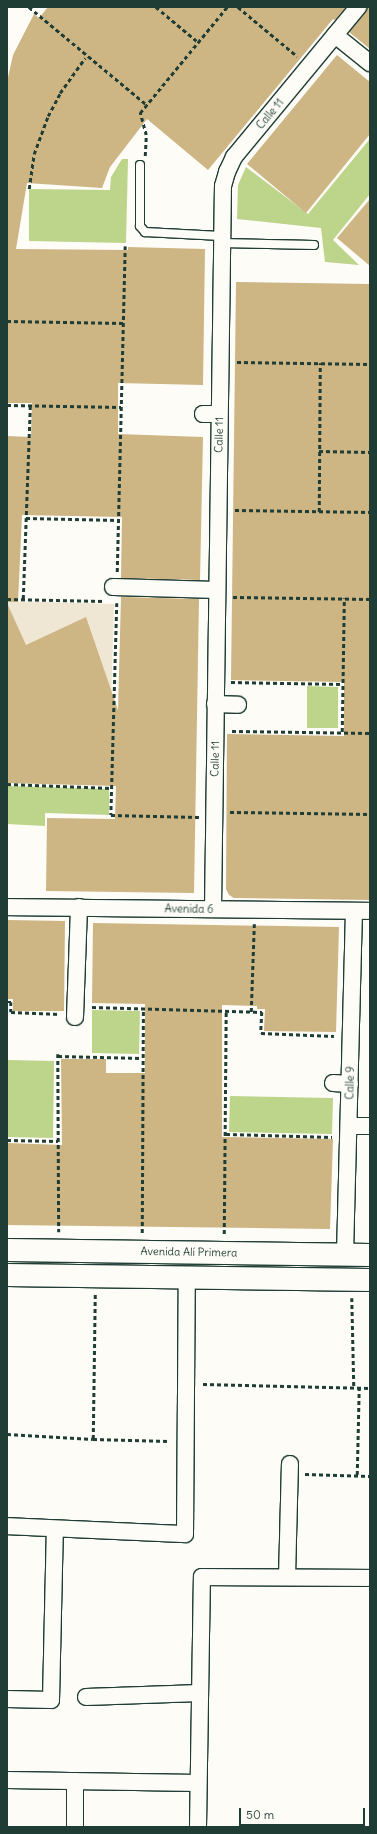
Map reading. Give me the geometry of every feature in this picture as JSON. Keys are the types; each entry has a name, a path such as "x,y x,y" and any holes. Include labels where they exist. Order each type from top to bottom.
{"main road":[{"name":"Avenida Alí Primera","path":"7,1250 370,1255"},
{"path":"7,1275 361,1279"}],"street":[{"name":"Calle 11","path":"213,909 221,239 223,186 227,172 234,157 358,7"},
{"path":"335,35 370,63"},
{"path":"203,414 219,414"},
{"path":"116,592 217,593"},
{"path":"215,704 238,705"},
{"name":"Avenida 6","path":"7,906 24,901 79,907 370,912"},
{"path":"75,1012 79,907"},
{"name":"Calle 9","path":"345,1254 354,911"},
{"path":"333,1083 350,1084"},
{"path":"349,1132 370,1126"},
{"path":"7,1526 185,1534 187,1277"},
{"path":"287,1577 290,1469"},
{"path":"7,1699 51,1700 55,1528"},
{"path":"198,1827 202,1577 370,1578"},
{"path":"86,1697 200,1693"},
{"path":"7,1780 198,1783"},
{"path":"75,1781 75,1827"}],"lane":[{"path":"143,162 140,226 144,232 314,245"}],"path":[{"path":"29,7 146,105"},
{"path":"156,7 198,42"},
{"path":"143,162 146,135 140,113 227,7"},
{"path":"238,7 309,66"},
{"path":"29,189 34,154 48,116 60,92 84,58"},
{"path":"125,246 111,815 370,814"},
{"path":"7,321 123,323"},
{"path":"220,362 370,364"},
{"path":"319,512 320,363"},
{"path":"7,404 121,407"},
{"path":"23,599 30,405"},
{"path":"319,451 370,452"},
{"path":"218,510 370,512"},
{"path":"26,518 118,520"},
{"path":"7,598 23,599 116,592"},
{"path":"217,593 370,599"},
{"path":"342,732 344,598"},
{"path":"216,682 343,684"},
{"path":"215,731 370,733"},
{"path":"7,784 112,788"},
{"path":"251,1012 254,910"},
{"path":"7,1002 11,1002 10,1012 75,1012 143,1008 262,1012 261,1033 351,1036"},
{"path":"142,1252 143,1008"},
{"path":"224,1253 226,1011"},
{"path":"59,1250 58,1055 142,1058"},
{"path":"226,1134 349,1132"},
{"path":"7,1140 58,1141"},
{"path":"93,1439 95,1276"},
{"path":"354,1387 361,1279"},
{"path":"186,1384 370,1388"},
{"path":"357,1475 359,1387"},
{"path":"7,1434 186,1442"},
{"path":"290,1469 370,1476"}],"shaded area":[{"path":"7,601 114,604 111,706 7,703"}],"green space":[{"path":"369,140 370,194 333,240 359,265 325,262 321,228 237,219 238,185 246,167 308,214"},
{"path":"122,159 128,159 126,243 29,241 29,189 110,190 111,177"},
{"path":"307,686 338,687 338,728 307,728"},
{"path":"7,786 109,789 109,815 45,813 45,826 7,824"},
{"path":"92,1010 140,1011 139,1054 92,1053"},
{"path":"7,1060 54,1061 53,1138 7,1137"},
{"path":"230,1096 333,1098 332,1134 229,1132"}],"building":[{"path":"48,7 346,7 335,20 333,19 208,170 147,119 110,167 102,188 27,183 16,249 128,250 128,247 205,249 203,385 118,383 118,434 203,437 200,580 121,578 122,517 22,515 18,602 7,602 7,436 31,437 32,403 7,403 7,82 13,55 34,14 39,18"},
{"path":"367,7 370,7 370,49 349,32 365,13"},
{"path":"337,55 370,82 370,134 306,213 247,164"},
{"path":"370,199 370,266 337,238"},
{"path":"236,282 370,284 370,900 234,898 229,895 226,889 227,734 344,736 344,682 231,680"},
{"path":"121,597 199,599 194,893 46,891 47,818 115,819 116,786 7,783 7,603 26,645 86,617 118,710"},
{"path":"7,920 65,921 64,1011 13,1011 13,999 7,999"},
{"path":"93,923 339,927 336,1032 264,1031 265,1009 257,1009 257,1006 222,1005 222,1137 333,1139 330,1229 7,1225 7,1143 62,1145 61,1059 106,1059 106,1073 145,1073 145,1004 92,1003"}]}
